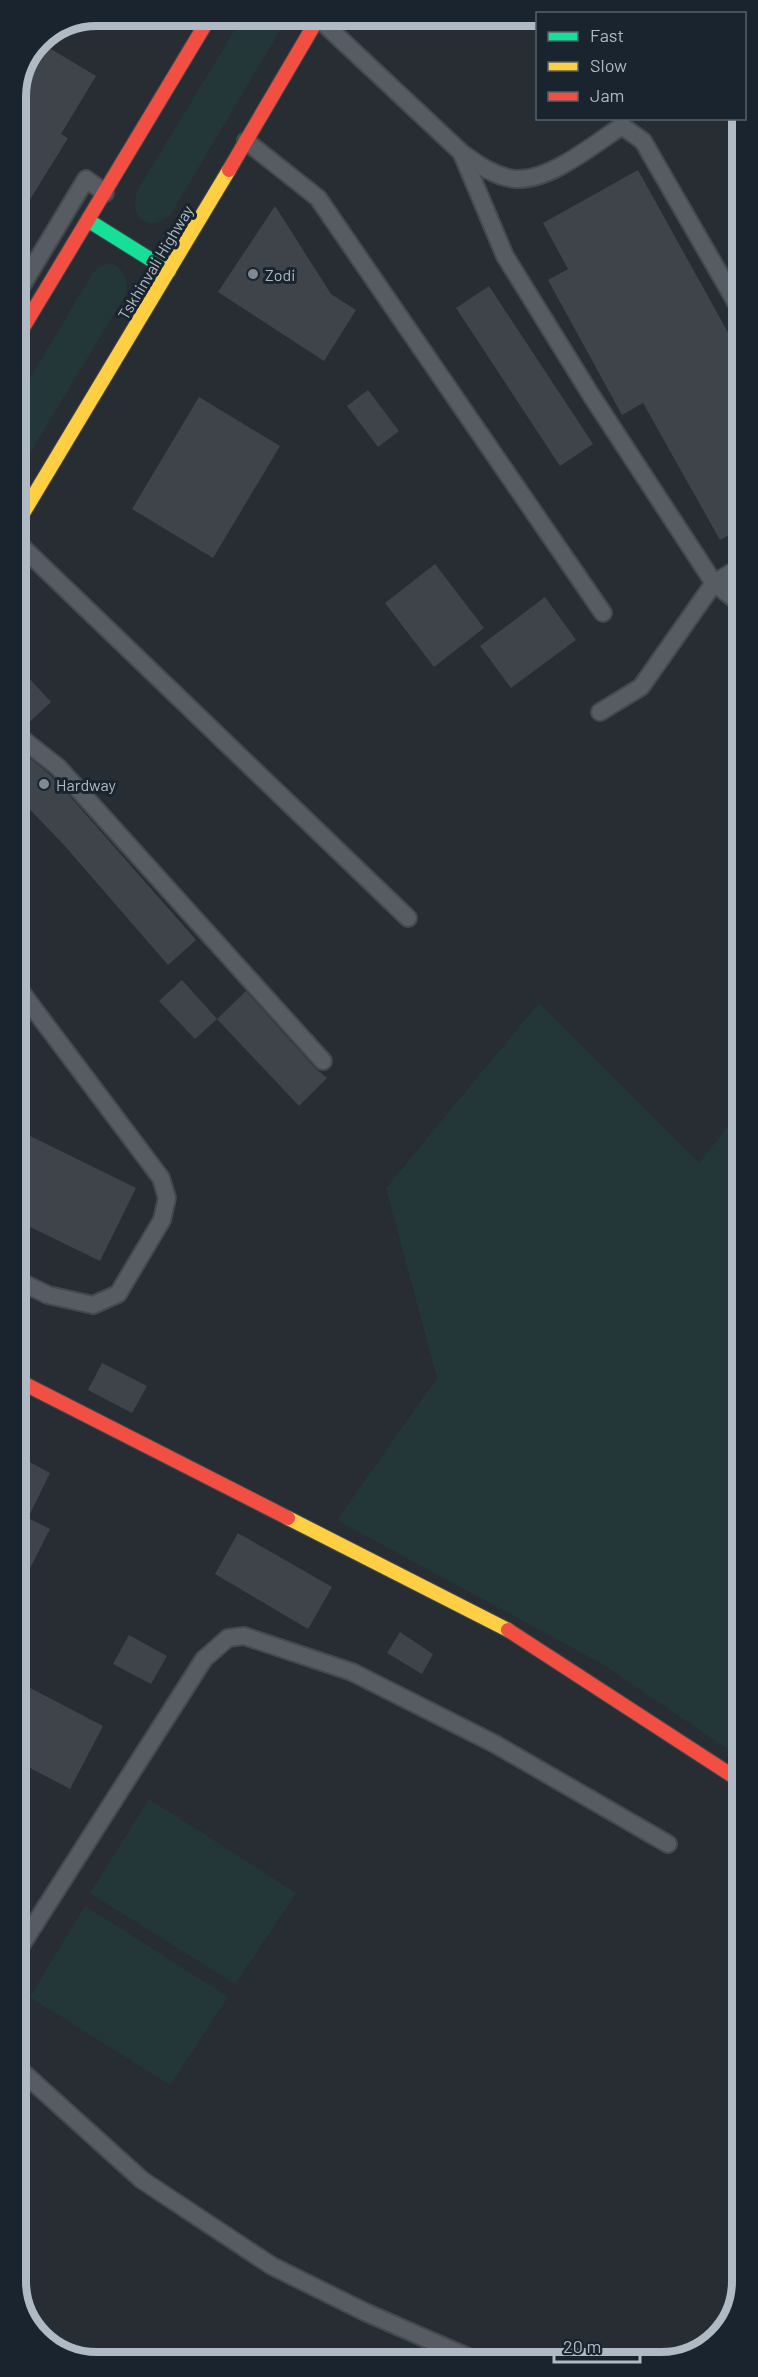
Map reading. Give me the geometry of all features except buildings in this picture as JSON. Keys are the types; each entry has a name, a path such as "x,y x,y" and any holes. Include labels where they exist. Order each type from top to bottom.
{"main road":[{"path":"26,323 205,25"},
{"name":"Tskhinvali Highway","path":"26,508 314,25"},
{"path":"89,221 169,271"},
{"path":"26,1385 505,1628 732,1776"}],"lane":[{"path":"328,25 462,153 484,169 515,179 545,174 622,126 643,141 732,295"},
{"path":"246,141 318,198 603,613"},
{"path":"462,153 505,255 591,395 714,583 732,597"},
{"path":"26,279 86,180 105,193"},
{"path":"26,551 408,918"},
{"path":"600,712 641,687 714,583 732,572"},
{"path":"26,742 58,766 323,1061"},
{"path":"26,998 161,1178 167,1198 162,1220 118,1294 93,1305 48,1295 26,1285"},
{"path":"26,1938 204,1659 228,1638 244,1636 352,1672 495,1744 668,1844"},
{"path":"26,2075 142,2180 272,2266 365,2312 456,2352"}],"green space":[{"path":"238,25 283,25 171,214 155,223 142,220 135,209 137,191"},
{"path":"111,263 120,269 126,284 126,294 26,459 26,385 92,274 100,266"},
{"path":"539,1003 699,1163 732,1122 732,1752 604,1665 337,1520 437,1378 386,1188"},
{"path":"149,1799 296,1893 235,1984 90,1893"},
{"path":"85,1906 228,1997 170,2085 30,1997"}],"traffic: fast":[{"path":"89,221 169,271"}],"traffic: slow":[{"path":"26,508 229,170"},
{"path":"288,1518 508,1630"}],"traffic: jam":[{"path":"26,323 205,25"},
{"path":"229,170 314,25"},
{"path":"26,1385 288,1518"},
{"path":"508,1630 732,1776"}],"place":[{"name":"Zodi","path":"253,274"},
{"name":"Hardway","path":"44,784"}]}
